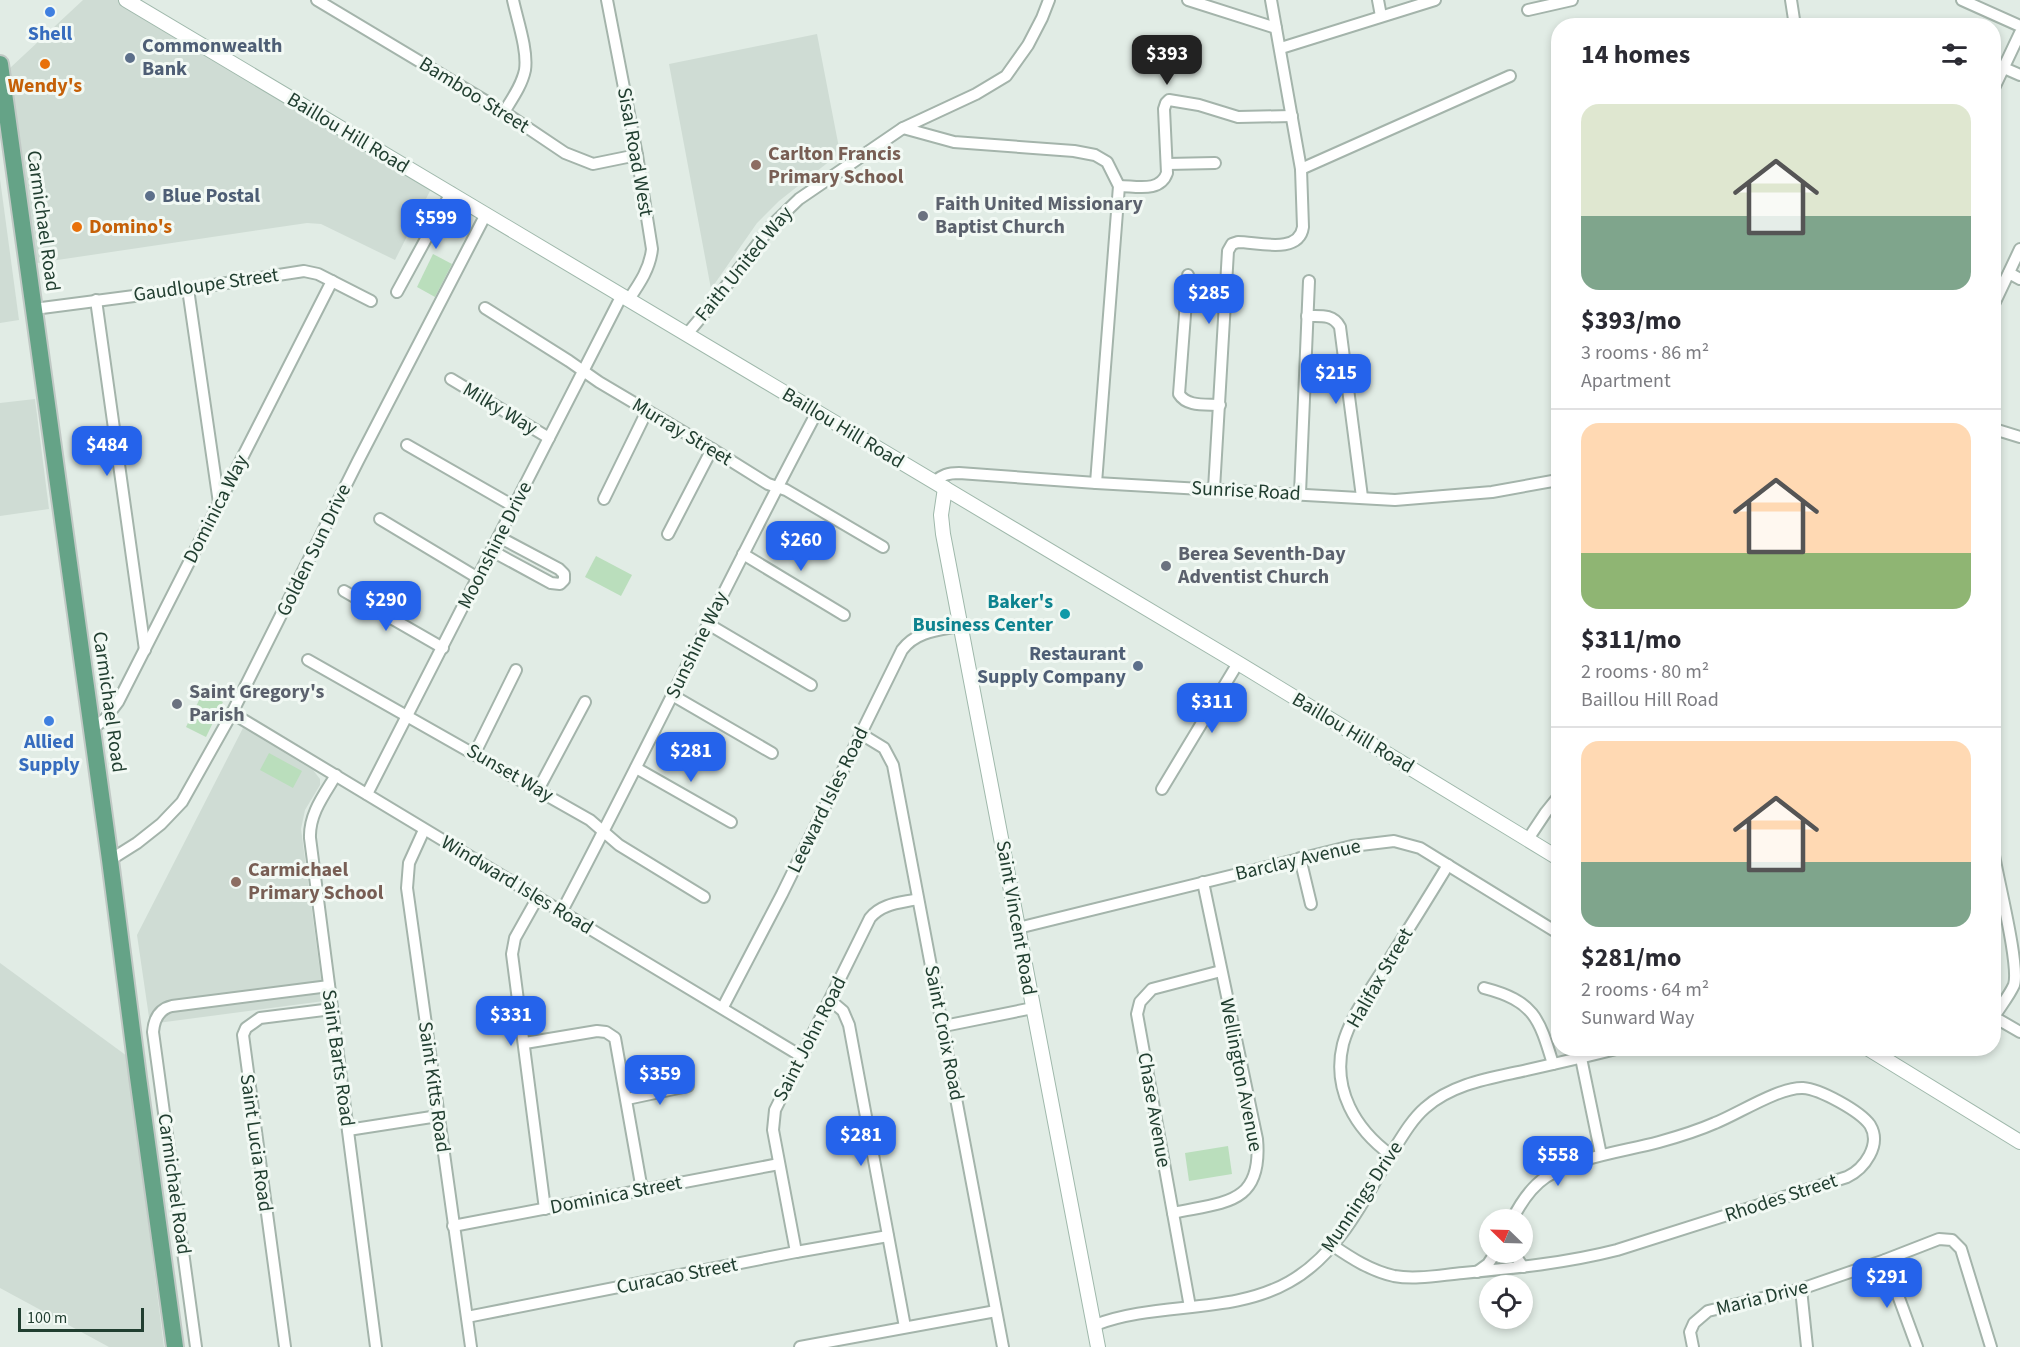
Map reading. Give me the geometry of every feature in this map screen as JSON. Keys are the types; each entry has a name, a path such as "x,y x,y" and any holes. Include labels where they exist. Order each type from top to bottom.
{"main road":[{"name":"Baillou Hill Road","path":"126,0 1238,663 1551,854"},
{"name":"Carmichael Road","path":"0,64 175,1347"},
{"name":"Saint Vincent Road","path":"939,485 942,524 960,626 1098,1347"},
{"path":"1880,1056 2020,1142"}],"street":[{"name":"Bamboo Street","path":"317,0 504,112 579,160 593,164 637,155"},
{"path":"504,112 522,79 525,68 525,56 513,0"},
{"name":"Sisal Road West","path":"607,0 637,155 652,249 645,274 626,297"},
{"name":"Faith United Way","path":"687,334 766,233 798,199 903,128 976,94 1006,76 1034,35 1049,0"},
{"path":"1188,0 1276,28"},
{"path":"1214,489 1228,251 1232,244 1238,242 1278,245 1290,243 1298,239 1303,227 1301,169 1271,0"},
{"path":"1378,0 1381,16"},
{"path":"1281,48 1435,0"},
{"path":"1528,10 1572,0"},
{"path":"1791,0 1794,18"},
{"path":"1962,0 2020,26"},
{"path":"2001,74 2020,33"},
{"path":"2004,68 2020,75"},
{"path":"1301,169 1510,76"},
{"path":"1119,186 1157,186 1166,176 1164,108 1169,100 1199,105 1238,117 1292,116"},
{"path":"903,128 961,143 1074,151 1098,156 1107,162 1119,186 1096,483"},
{"path":"1167,164 1215,163"},
{"path":"397,292 451,194"},
{"name":"Golden Sun Drive","path":"110,860 161,824 182,802 232,713 358,461 486,214"},
{"path":"2001,290 2020,249"},
{"name":"Gaudloupe Street","path":"34,309 304,271 318,274 371,302"},
{"path":"2009,273 2020,279"},
{"path":"1188,275 1179,394 1186,402 1220,405"},
{"name":"Dominica Way","path":"92,730 116,705 145,651 332,281"},
{"path":"1300,493 1309,281"},
{"path":"188,289 219,503"},
{"name":"Moonshine Drive","path":"368,794 583,371 626,297"},
{"path":"96,300 145,651"},
{"name":"Murray Street","path":"485,308 647,411 768,484 786,490 883,547"},
{"path":"1307,316 1327,316 1333,318 1340,327 1362,497"},
{"name":"Milky Way","path":"451,379 549,438"},
{"path":"604,499 647,411"},
{"name":"Sunshine Way","path":"561,911 604,832 777,487 818,412"},
{"path":"2001,431 2020,437"},
{"path":"407,445 515,507"},
{"path":"668,534 712,449"},
{"name":"Sunrise Road","path":"939,485 941,476 959,473 1395,500 1492,492 1551,481"},
{"path":"380,519 478,578"},
{"path":"492,551 550,583 560,584 564,580 564,574 559,569 499,537"},
{"path":"743,554 844,615"},
{"path":"344,591 443,648"},
{"path":"708,624 811,685"},
{"name":"Leeward Isles Road","path":"723,1007 906,645 921,634 960,626"},
{"name":"Sunset Way","path":"308,660 590,820 619,845 704,897"},
{"path":"1162,789 1238,663"},
{"path":"474,753 516,670"},
{"path":"672,696 772,753"},
{"path":"538,790 585,702"},
{"name":"Windward Isles Road","path":"232,713 801,1056"},
{"name":"Saint Croix Road","path":"861,734 884,748 894,765 1003,1347"},
{"path":"636,768 731,822"},
{"name":"Saint Barts Road","path":"336,775 315,810 310,828 376,1347"},
{"path":"1528,839 1551,806"},
{"name":"Saint Kitts Road","path":"424,830 409,863 407,888 471,1347"},
{"name":"Barclay Avenue","path":"1018,928 1300,858 1364,844 1394,841 1420,848 1551,929"},
{"path":"1300,858 1311,904"},
{"name":"Halifax Street","path":"1391,1155 1358,1124 1348,1106 1344,1095 1341,1069 1343,1044 1359,1009 1448,865"},
{"name":"Wellington Avenue","path":"1173,1213 1223,1203 1237,1197 1248,1188 1256,1172 1258,1156 1257,1139 1203,882"},
{"path":"538,897 512,947 545,1209"},
{"path":"2001,897 2012,940 2016,972 2014,984 2001,1005"},
{"name":"Saint John Road","path":"796,1252 773,1130 773,1114 873,914 886,906 918,899"},
{"name":"Chase Avenue","path":"1190,1307 1138,1024 1138,1008 1144,996 1152,989 1221,971"},
{"path":"196,1347 154,1038 154,1022 160,1012 168,1007 329,986"},
{"path":"1484,988 1509,995 1527,1008 1543,1031 1553,1064"},
{"path":"830,1000 843,1011 849,1025 905,1326"},
{"path":"944,1026 1033,1008"},
{"name":"Saint Lucia Road","path":"285,1347 243,1035 246,1028 260,1018 332,1009"},
{"path":"2001,1021 2020,1032"},
{"path":"525,1043 597,1031 609,1033 616,1043 642,1190"},
{"path":"133,1040 154,1038"},
{"name":"Munnings Drive","path":"1095,1325 1114,1317 1233,1301 1275,1289 1317,1263 1332,1245 1356,1212 1416,1118 1425,1108 1443,1095 1465,1085 1589,1056"},
{"path":"1581,1058 1601,1155"},
{"path":"627,1099 688,1086"},
{"name":"Rhodes Street","path":"1332,1245 1360,1263 1392,1275 1413,1278 1569,1261 1617,1250 1840,1179 1852,1174 1867,1160 1873,1147 1873,1135 1869,1124 1856,1112 1825,1095 1814,1090 1800,1088 1786,1090 1714,1124 1658,1142 1601,1155 1559,1170 1544,1179 1526,1197 1519,1209"},
{"path":"348,1130 438,1116"},
{"name":"Dominica Street","path":"453,1226 779,1164"},
{"name":"Curacao Street","path":"466,1317 888,1236"},
{"name":"Maria Drive","path":"1693,1347 1690,1332 1694,1323 1708,1311 1801,1289 1939,1239 1952,1240 1961,1248 1991,1347"},
{"path":"1885,1260 1917,1347"},
{"path":"1477,1272 1489,1263"},
{"path":"1520,1263 1523,1267"},
{"path":"1801,1289 1807,1347"},
{"path":"800,1347 996,1311"}],"shaded area":[{"path":"83,0 123,0 433,185 395,260 321,224 307,223 37,263 10,68"},
{"name":"Carlton Francis Primary School","path":"817,34 840,153 779,201 757,223 711,289 669,64"},
{"path":"0,179 19,320 0,323"},
{"path":"35,399 49,509 0,516 0,403"},
{"name":"Carmichael Primary School","path":"243,728 313,770 320,779 320,785 305,810 301,829 324,1001 150,1024 137,935"},
{"path":"0,963 127,1056 164,1347 109,1347 0,1288"}],"green space":[{"path":"433,254 452,264 435,297 417,287"},
{"path":"596,556 632,575 621,596 585,577"},
{"path":"203,692 223,702 206,737 186,727"},
{"path":"269,753 302,771 293,788 260,770"},
{"path":"1228,1146 1232,1174 1189,1181 1185,1153"}],"place":[{"name":"Shell","path":"50,12"},
{"name":"Commonwealth Bank","path":"130,58"},
{"name":"Wendy's","path":"45,64"},
{"name":"Carlton Francis Primary School","path":"756,165"},
{"name":"Blue Postal","path":"150,196"},
{"name":"Faith United Missionary Baptist Church","path":"923,216"},
{"name":"Domino's","path":"77,227"},
{"name":"Berea Seventh-Day Adventist Church","path":"1166,566"},
{"name":"Baker's Business Center","path":"1065,614"},
{"name":"Restaurant Supply Company","path":"1138,666"},
{"name":"Saint Gregory's Parish","path":"177,704"},
{"name":"Allied Supply","path":"49,721"},
{"name":"Carmichael Primary School","path":"236,882"}]}
